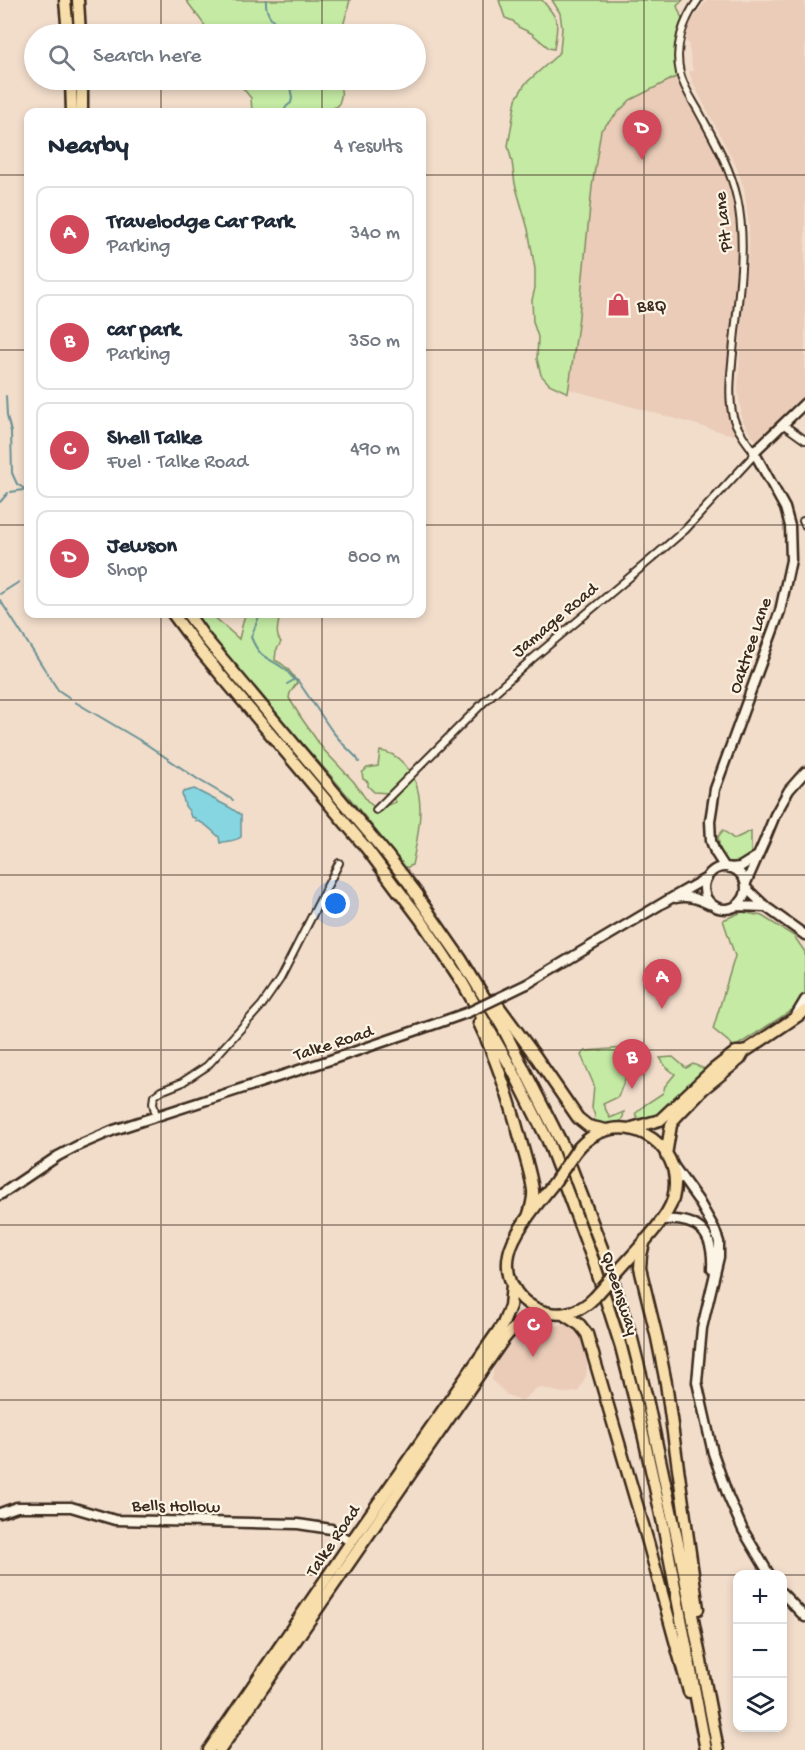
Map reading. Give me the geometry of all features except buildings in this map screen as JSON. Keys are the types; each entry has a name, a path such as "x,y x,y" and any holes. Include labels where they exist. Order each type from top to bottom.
{"highway":[{"path":"65,0 67,24"},
{"path":"78,0 79,24"},
{"path":"71,90 72,108"},
{"path":"82,90 82,108"},
{"path":"176,618 199,649 397,888 468,1001 492,1051 518,1131 533,1190 533,1201 528,1217"},
{"path":"191,618 435,915 578,1118 588,1126 606,1130 632,1128 660,1120 713,1070 736,1052 744,1052"},
{"name":"Queensway","path":"397,888 462,982 513,1071 548,1141 594,1263 621,1347 640,1420 665,1535 705,1750"},
{"name":"Queensway","path":"413,890 461,959 503,1028 563,1146 605,1256 632,1340 647,1399 681,1557 718,1750"},
{"path":"512,1285 532,1306 550,1313 562,1314 578,1310 588,1304 645,1240 671,1205 674,1179 668,1157 671,1125 675,1118 703,1089 740,1059 744,1052 805,1011"},
{"path":"632,1128 655,1140 668,1157"},
{"path":"528,1217 576,1152 590,1138 606,1130"},
{"name":"Talke Road","path":"209,1750 503,1324 510,1306 512,1285 508,1263 509,1253 528,1217"},
{"path":"645,1240 640,1268 666,1383 714,1725"},
{"name":"Talke Road","path":"220,1750 503,1340 513,1327 528,1318 550,1313"},
{"path":"562,1314 584,1329 593,1353 681,1658 705,1750"}],"street":[{"name":"Pit Lane","path":"698,0 684,24 678,50 679,68 687,90 729,171 737,197 741,257 731,404 736,424 754,453"},
{"name":"Jamage Road","path":"376,810 484,702 684,530 754,453 805,404"},
{"path":"784,425 805,440"},
{"name":"Oaktree Lane","path":"727,867 715,852 711,841 710,821 715,789 780,610 791,560 790,526 785,508 754,453"},
{"path":"736,906 742,900 775,815 789,790 805,772"},
{"name":"Oaktree Lane","path":"708,876 715,852"},
{"path":"757,857 740,867 727,867 708,876 703,888 704,894 710,904 723,910 736,906 766,907"},
{"path":"156,1116 154,1096 182,1083 207,1066 262,1005 280,978 339,863"},
{"path":"727,867 736,870 741,875 746,886 766,907 801,932 805,942"},
{"name":"Talke Road","path":"0,1195 42,1166 79,1145 114,1130 469,1012 527,984 708,876"},
{"name":"Talke Road","path":"668,900 683,896 710,904"},
{"path":"794,1018 805,1000"},
{"path":"668,1157 698,1200 719,1242 719,1257 702,1328 697,1382 713,1453 728,1496 743,1530 766,1570"},
{"path":"661,1220 690,1222 699,1227 705,1235 711,1246 711,1290"},
{"name":"Bells Hollow","path":"0,1513 17,1507 71,1507 115,1520 298,1524 331,1529 351,1542"},
{"path":"787,1597 805,1617"}],"shaded area":[{"path":"707,0 805,0 805,397 767,435 757,441 750,434 742,419 738,391 742,312 749,250 749,226 744,188 736,166 689,71 693,71 686,42 687,31"},
{"path":"680,75 711,135 737,197 741,240 731,404 741,433 733,435 569,389 592,187 601,130 630,100"},
{"path":"533,1322 554,1328 567,1323 581,1334 589,1349 586,1376 578,1392 562,1393 538,1387 522,1401 507,1395 492,1380 494,1366 502,1350 517,1330"}],"green space":[{"path":"186,0 350,0 344,24 204,24"},
{"path":"499,0 542,0 557,22 554,49 549,48 531,33 505,18"},
{"path":"552,0 683,0 677,6 684,24 680,37 680,75 630,100 601,130 592,187 578,325 568,393 549,384 541,375 537,359 538,337 533,322 532,300 535,288 535,269 508,146 516,99 525,84 560,51 562,28 560,13"},
{"path":"244,90 341,90 338,106 333,108 252,108 251,98"},
{"path":"199,618 215,618 239,639 244,618 279,618 277,632 281,642 276,651 275,660 291,672 295,679 297,683 289,698 323,749 373,806 382,807 396,802 388,793 374,792 368,786 368,782 363,779 362,773 367,768 378,766 380,751 396,757 410,772 416,784 420,810 412,865 403,867 322,765 213,638"},
{"path":"723,830 734,839 751,831 751,859 729,864 721,859 718,837"},
{"path":"742,912 762,916 794,936 805,952 805,993 795,1008 735,1047 713,1029 735,956 723,920"},
{"path":"624,1048 630,1066 618,1097 603,1104 610,1118 624,1112 623,1117 617,1124 593,1125 594,1085 581,1055 585,1051"},
{"path":"673,1057 686,1068 693,1064 707,1070 668,1109 654,1118 640,1121 635,1114 663,1093 665,1086 675,1074 660,1058"}],"water":[{"path":"194,789 241,815 241,837 220,843 219,837 191,817 182,794"}],"waterway":[{"path":"266,0 267,12 277,24"},
{"path":"286,108 291,103 291,90"},
{"path":"6,396 11,432 12,473 17,484 24,488"},
{"path":"11,492 23,490"},
{"path":"0,502 8,493"},
{"path":"0,594 19,582"},
{"path":"0,600 58,690 70,698"},
{"path":"258,618 251,637 257,649 298,681 332,731 359,762"},
{"path":"287,684 294,680"},
{"path":"75,702 233,800"}],"place":[{"name":"Jewson","path":"642,160"},
{"name":"B&Q","path":"619,305"},
{"name":"Travelodge Car Park","path":"662,1009"},
{"name":"car park","path":"632,1089"},
{"name":"Shell Talke","path":"533,1357"}]}
